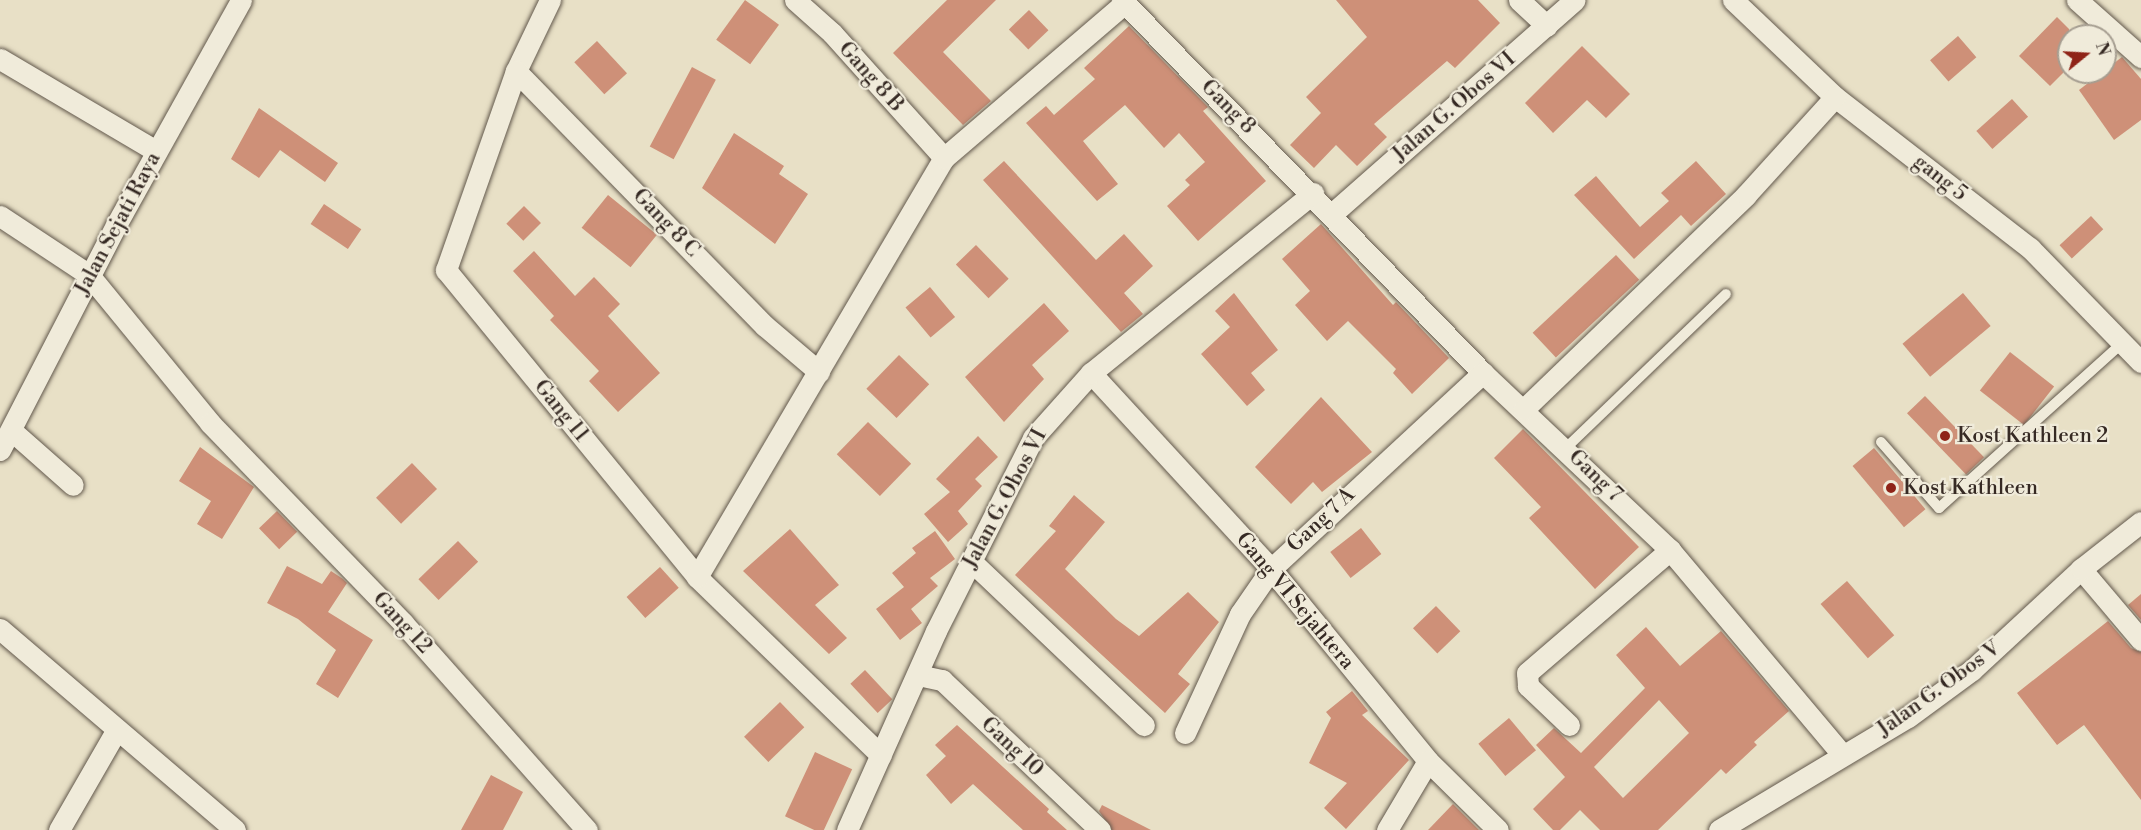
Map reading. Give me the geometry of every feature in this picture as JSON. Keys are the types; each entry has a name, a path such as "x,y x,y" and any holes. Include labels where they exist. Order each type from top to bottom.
{"street":[{"name":"Jalan Sejati Raya","path":"0,450 12,431 89,275 241,0"},
{"name":"Gang 11","path":"550,0 516,71 446,270 697,577 881,754"},
{"name":"Gang 8 B","path":"795,0 832,33 944,158"},
{"path":"1519,0 1547,26"},
{"name":"Jalan G. Obos VI","path":"1333,213 1575,0"},
{"name":"gang 5","path":"1732,0 1835,97 2030,248 2120,345 2141,362"},
{"path":"2077,0 2141,57"},
{"path":"697,577 944,158 1124,1"},
{"name":"Gang 8","path":"1124,1 1333,213"},
{"path":"0,59 156,151"},
{"name":"Gang 8 C","path":"516,71 765,327 819,372"},
{"path":"1524,409 1746,195 1835,97"},
{"name":"Jalan G. Obos VI","path":"847,830 918,675 1033,438 1091,373 1313,193"},
{"name":"Gang 7","path":"1333,213 1483,373 1566,448 1670,550 1842,754"},
{"name":"Gang 12","path":"0,216 89,275 210,423 403,623 585,829"},
{"name":"Gang VI Sejahtera","path":"1091,373 1271,569 1428,761 1498,830"},
{"name":"Gang 7 A","path":"1185,733 1240,614 1271,569 1483,373"},
{"path":"12,431 73,486"},
{"name":"Jalan G. Obos V","path":"1719,830 1842,754 1908,717 1972,670 2081,569 2141,522"},
{"path":"1569,724 1527,686 1527,673 1670,550"},
{"path":"972,562 1144,725"},
{"path":"2081,569 2141,640"},
{"path":"0,629 116,731 235,830"},
{"name":"Gang 10","path":"918,675 942,680 1100,830"},
{"path":"59,830 116,731"},
{"path":"1387,830 1428,761"}],"lane":[{"path":"1566,448 1726,294"},
{"path":"1881,442 1939,508 2120,345"}],"building":[{"path":"745,0 779,25 750,64 716,40"},
{"path":"947,0 996,0 943,52 991,101 963,125 893,53"},
{"path":"1336,0 1478,0 1500,23 1455,68 1447,61 1374,124 1387,137 1357,166 1336,145 1314,168 1290,145 1321,113 1306,97 1367,37"},
{"path":"1029,10 1048,30 1028,50 1009,29"},
{"path":"2057,17 2064,24 2057,24 2057,79 2050,86 2019,56"},
{"path":"1129,26 1208,107 1203,111 1266,181 1198,241 1167,206 1190,185 1185,180 1205,162 1179,133 1164,148 1125,105 1083,141 1118,184 1097,201 1026,123 1046,106 1054,115 1095,79 1084,68"},
{"path":"1958,36 1976,57 1948,81 1930,60"},
{"path":"597,41 627,73 604,94 574,62"},
{"path":"1582,46 1630,94 1606,118 1587,100 1553,133 1525,103"},
{"path":"2122,57 2141,79 2141,120 2114,140 2079,90 2087,84 2117,84 2117,61"},
{"path":"692,67 716,80 674,159 650,146"},
{"path":"2012,99 2028,117 1992,149 1976,131"},
{"path":"259,108 338,163 325,182 280,150 259,178 231,159"},
{"path":"734,133 784,166 779,174 808,194 775,244 702,188"},
{"path":"1004,161 1096,260 1124,234 1153,266 1124,293 1143,314 1121,332 983,180"},
{"path":"1696,161 1726,194 1691,226 1681,215 1634,259 1574,195 1596,176 1640,227 1669,201 1661,193"},
{"path":"608,195 657,235 631,267 582,228"},
{"path":"324,204 361,229 348,249 311,224"},
{"path":"524,206 541,223 523,241 506,224"},
{"path":"2091,216 2103,229 2072,258 2060,245"},
{"path":"1321,224 1393,305 1396,302 1449,358 1412,394 1393,373 1396,369 1348,321 1327,341 1295,305 1310,291 1282,259"},
{"path":"976,245 1009,279 989,298 956,264"},
{"path":"534,251 575,296 594,277 620,304 608,316 660,373 618,412 589,381 599,371 550,320 554,316 513,271"},
{"path":"1616,255 1639,280 1556,358 1533,333"},
{"path":"930,287 955,317 931,337 905,308"},
{"path":"1234,293 1278,350 1251,373 1265,390 1247,406 1201,354 1230,327 1215,311"},
{"path":"1963,293 1991,326 1930,377 1902,344"},
{"path":"1044,303 1069,331 1032,365 1044,379 1004,422 965,377"},
{"path":"2010,352 2054,386 2024,425 1980,391"},
{"path":"899,355 929,384 897,418 866,389"},
{"name":"Kost Kathleen 2","path":"1925,396 1984,457 1966,475 1907,413"},
{"path":"1321,397 1372,452 1322,492 1313,482 1291,504 1255,467"},
{"path":"868,422 911,464 880,496 837,454"},
{"path":"1523,429 1639,547 1595,589 1529,518 1541,507 1494,458"},
{"path":"978,436 998,457 975,479 982,486 958,511 968,524 948,542 924,514 950,492 936,479"},
{"path":"200,447 254,487 222,539 197,524 211,501 179,481"},
{"name":"Kost Kathleen","path":"1874,448 1925,509 1904,527 1853,466"},
{"path":"412,463 437,489 401,524 376,498"},
{"path":"1074,495 1105,522 1065,569 1116,619 1139,636 1188,592 1219,622 1178,674 1190,684 1165,713 1015,575 1056,531 1049,526"},
{"path":"277,511 297,532 279,549 259,528"},
{"path":"1361,528 1381,554 1351,578 1330,552"},
{"path":"790,529 839,585 815,605 847,638 829,654 743,571"},
{"path":"935,531 955,559 930,578 938,586 911,609 922,623 900,640 876,609 904,587 892,573 916,553 912,548"},
{"path":"458,541 478,562 439,600 418,579"},
{"path":"287,566 322,584 331,571 343,579 347,583 328,612 373,640 338,698 316,684 336,650 298,619 267,603"},
{"path":"660,567 679,588 645,618 627,597"},
{"path":"1847,581 1894,635 1868,658 1821,604"},
{"path":"2141,594 2141,620 2128,605"},
{"path":"1436,606 1460,631 1437,653 1413,628"},
{"path":"2108,621 2131,648 2141,652 2141,800 2084,725 2057,745 2017,693"},
{"path":"1646,627 1680,666 1721,631 1789,711 1754,742 1757,745 1726,774 1721,769 1658,830 1600,830 1580,810 1560,830 1553,830 1533,809 1565,777 1536,745 1554,728 1581,753 1645,688 1616,655","holes":["1659,700 1689,733 1623,798 1594,767"]},
{"path":"865,670 892,699 878,713 850,684"},
{"path":"1352,691 1368,711 1362,715 1409,760 1346,829 1324,808 1347,783 1309,763 1331,718 1326,712"},
{"path":"780,702 804,727 768,762 744,737"},
{"path":"1509,718 1536,750 1505,776 1478,744"},
{"path":"957,725 1049,809 1047,812 1067,830 1023,830 973,784 951,804 926,775 946,756 935,745"},
{"path":"815,752 852,769 824,830 814,830 785,816"},
{"path":"491,775 523,792 503,830 461,830"},
{"path":"1453,804 1479,830 1428,830"},
{"path":"1102,805 1151,830 1112,830 1099,811"}],"place":[{"name":"Kost Kathleen 2","path":"1945,436"},
{"name":"Kost Kathleen","path":"1891,488"}]}
